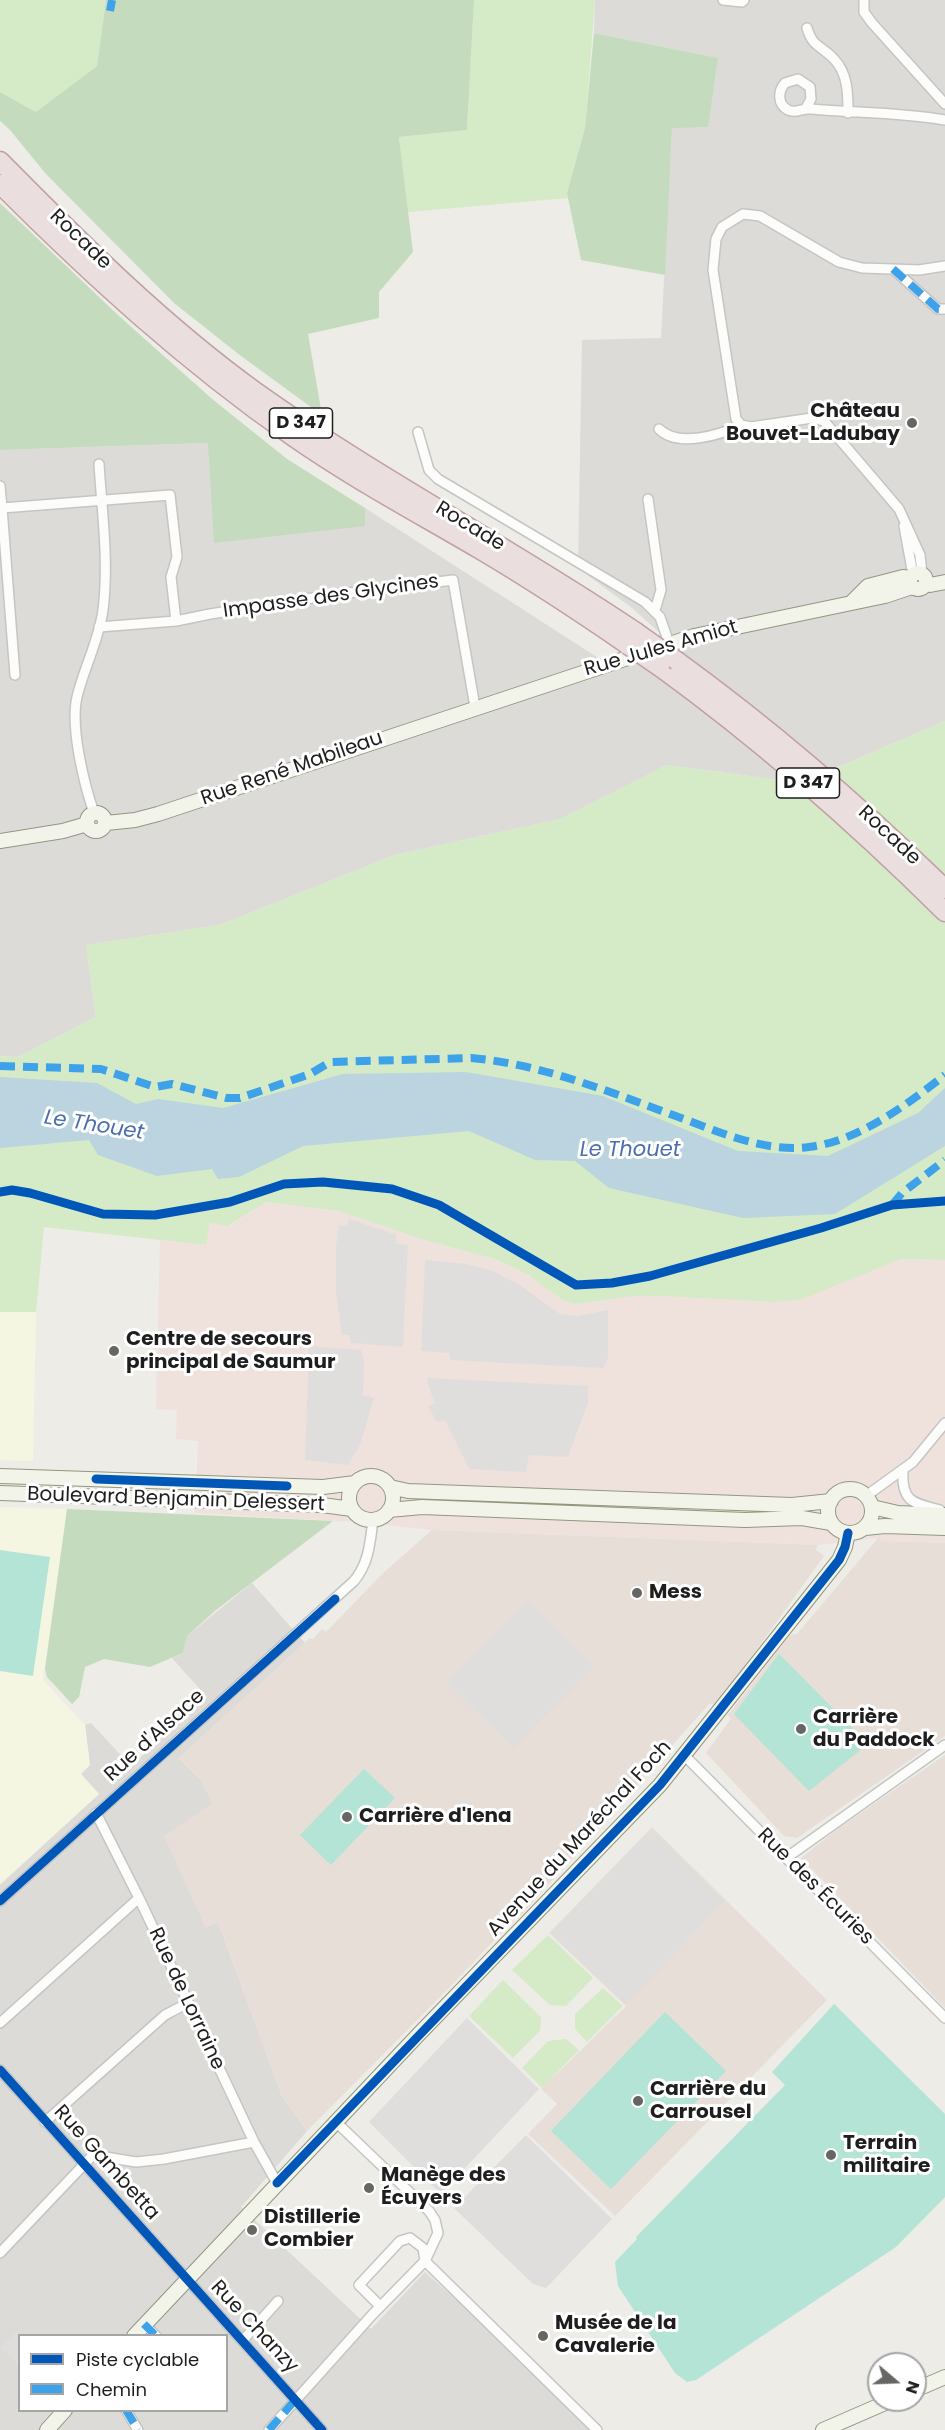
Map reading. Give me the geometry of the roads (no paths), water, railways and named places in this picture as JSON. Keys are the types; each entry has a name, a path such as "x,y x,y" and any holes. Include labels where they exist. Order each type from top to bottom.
{"highway":[{"name":"Rocade","path":"1,161 150,307 248,386 349,454 533,566 632,639 758,721 814,768 945,889"},
{"name":"D 347","path":"0,184 120,300 225,387 316,452 632,639"},
{"name":"D 347","path":"669,664 812,786 945,912"}],"main road":[{"name":"Rue Jules Amiot","path":"475,707 669,643 885,596 916,579 930,585 945,582"},
{"name":"Rue René Mabileau","path":"91,818 90,829 96,831 101,830 106,823 135,820 158,814 475,707"},
{"path":"0,841 63,831 91,818"},
{"name":"Boulevard Benjamin Delessert","path":"0,1476 323,1487 355,1483"},
{"path":"374,1476 386,1481 390,1487 393,1499 385,1515 373,1520 361,1517 352,1509 349,1496 355,1483 362,1478 374,1476"},
{"path":"390,1487 408,1491 781,1504 814,1504 831,1501"},
{"path":"945,1513 898,1513 869,1501 854,1489 847,1489 835,1495 828,1508 831,1523 838,1530 848,1533 885,1526 945,1528"},
{"name":"Boulevard Benjamin Delessert","path":"0,1493 322,1505 352,1509"},
{"path":"865,1528 871,1518 869,1501"},
{"path":"389,1510 422,1507 745,1520 802,1518 831,1523"},
{"name":"Avenue du Maréchal Foch","path":"136,2334 277,2183 633,1814 685,1756 838,1560 845,1547 848,1533"},
{"path":"927,2385 945,2377"},
{"path":"823,2430 867,2411"},
{"path":"47,2430 63,2412"}],"street":[{"path":"723,0 742,2 744,0"},
{"path":"864,0 864,12 872,23 945,104"},
{"path":"807,28 810,40 833,58 842,70 848,87 848,113"},
{"path":"806,108 848,113 911,114 945,120"},
{"path":"916,579 920,555 904,518 894,502 824,421 812,418 751,428 741,425 736,419 713,270 716,239 722,227 743,214 760,216 838,262 862,268 919,270 945,266"},
{"path":"893,269 938,309 945,309"},
{"path":"659,429 666,436 677,439 721,435 741,425"},
{"path":"418,432 429,470 438,479 655,610 669,643"},
{"path":"91,818 75,735 75,717 76,699 103,609 104,564 99,464"},
{"path":"0,486 15,675"},
{"path":"1,507 170,495 177,557 171,577 176,621"},
{"path":"648,499 661,590 655,610"},
{"name":"Impasse des Glycines","path":"99,627 176,621 210,614 453,580 475,707"},
{"path":"869,1501 922,1452 945,1423"},
{"path":"903,1470 902,1488 909,1499 919,1505 945,1513"},
{"name":"Rue d'Alsace","path":"0,1901 354,1581 363,1570 370,1550 373,1520"},
{"path":"786,1858 945,1745"},
{"name":"Rue des Écuries","path":"685,1756 945,2018"},
{"name":"Rue de Lorraine","path":"96,1814 139,1898 254,2142 277,2183"},
{"path":"0,2023 139,1898"},
{"path":"45,2122 165,2015 188,2003"},
{"name":"Rue Gambetta","path":"0,2070 186,2280"},
{"path":"269,2430 380,2306 425,2261 438,2233 435,2220 429,2211 336,2122"},
{"path":"0,2253 93,2155 136,2162 254,2142"},
{"path":"380,2306 359,2285 400,2241 410,2238 423,2248 425,2261 597,2430"},
{"name":"Rue Chanzy","path":"186,2280 243,2340 322,2430"},
{"path":"243,2340 278,2301"},
{"path":"144,2324 154,2334"},
{"path":"127,2412 138,2430"}],"water":[{"name":"Le Thouet","path":"466,1072 603,1096 738,1151 828,1156 918,1113 945,1088 945,1146 835,1214 743,1218 609,1188 575,1161 535,1160 469,1131 303,1146 239,1177 218,1179 212,1169 157,1176 98,1155 89,1140 0,1148 0,1077 97,1083 136,1104 158,1099 223,1108 343,1074"}],"place":[{"name":"Château Bouvet-Ladubay","path":"912,423"},
{"name":"Centre de secours principal de Saumur","path":"114,1351"},
{"name":"Mess","path":"637,1593"},
{"name":"Carrière du Paddock","path":"801,1729"},
{"name":"Carrière d'Iena","path":"347,1817"},
{"name":"Carrière du Carrousel","path":"638,2101"},
{"name":"Terrain militaire","path":"831,2155"},
{"name":"Manège des Écuyers","path":"369,2188"},
{"name":"Distillerie Combier","path":"252,2230"},
{"name":"Musée de la Cavalerie","path":"543,2336"}]}
